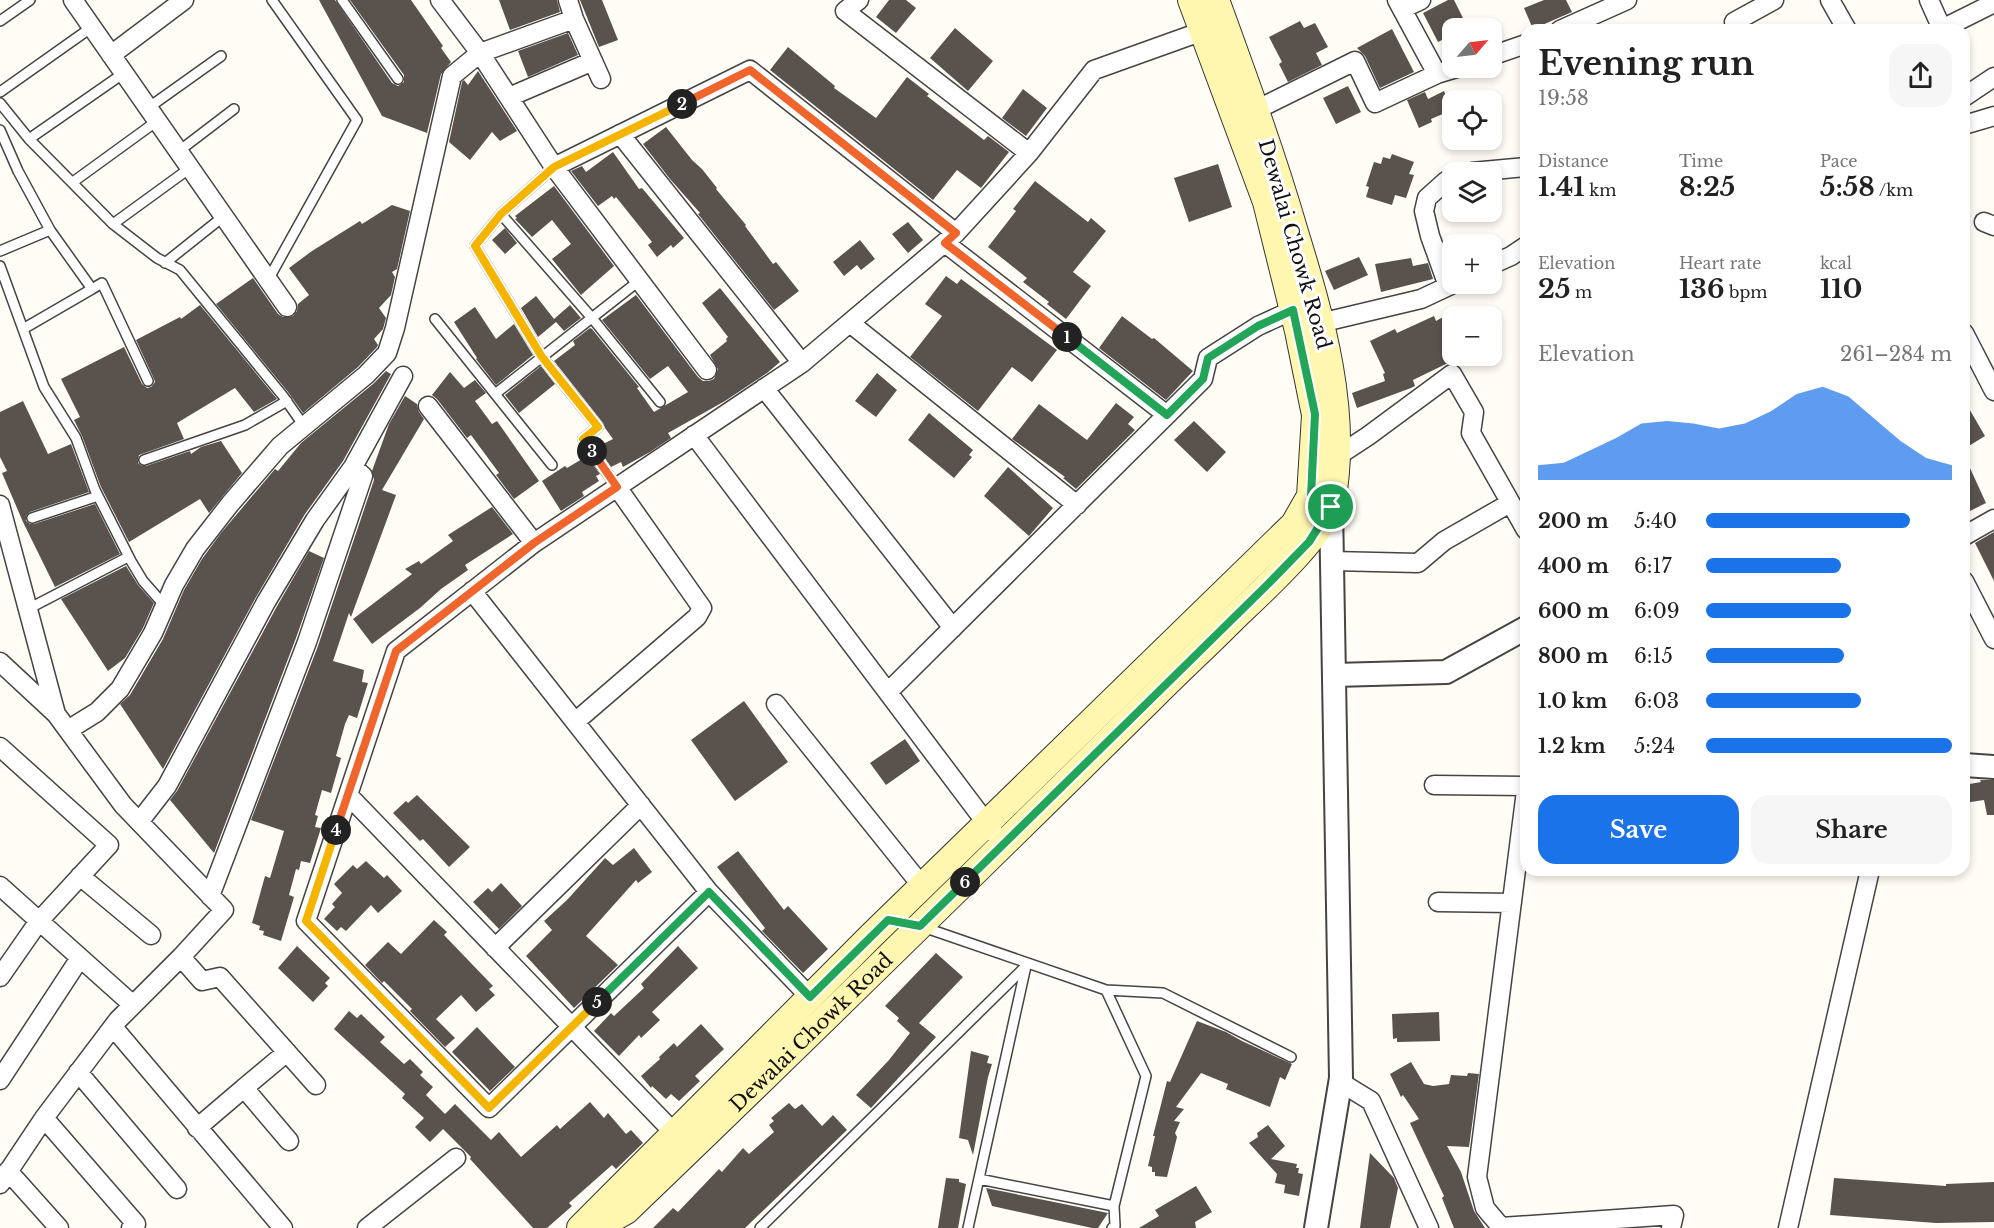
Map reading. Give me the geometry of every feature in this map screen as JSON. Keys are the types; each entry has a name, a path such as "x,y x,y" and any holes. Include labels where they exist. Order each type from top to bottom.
{"main road":[{"name":"Dewalai Chowk Road","path":"596,1228 626,1211 682,1141 810,997 1003,845 1309,542 1336,457 1336,417 1329,361 1308,275 1256,110 1214,27 1191,0"},
{"name":"Dewalai Chowk Road","path":"1216,0 1214,27 1266,202 1293,310 1315,414 1321,502"},
{"name":"Dewalai Chowk Road","path":"580,1228 682,1141 904,923 922,886 1294,524 1321,502"}],"street":[{"path":"73,0 286,308"},
{"path":"111,55 184,0"},
{"path":"440,0 480,52 554,167 707,370"},
{"path":"568,0 601,79"},
{"path":"859,0 845,11 1029,153"},
{"path":"1421,0 1400,5 1437,75"},
{"path":"1573,24 1627,0"},
{"path":"1734,22 1774,0"},
{"path":"1830,0 1844,24"},
{"path":"1929,0 1940,24"},
{"path":"1951,24 1994,1"},
{"path":"68,730 97,712 120,689 153,633 174,585 195,549 280,446 366,375 387,353 452,76 480,52 574,19"},
{"path":"709,892 489,1108 306,921 396,651 534,543 802,363 951,238 1029,153 1094,70 1214,27"},
{"path":"1502,52 1520,46"},
{"path":"509,97 593,61"},
{"path":"1256,110 1354,62 1375,103 1442,73"},
{"path":"554,167 750,70 1167,415"},
{"path":"1970,93 1994,77"},
{"path":"1970,124 1992,122"},
{"path":"620,134 802,363"},
{"path":"1502,169 1520,168"},
{"path":"1442,185 1427,198 1424,211 1430,236 1442,265"},
{"path":"1502,260 1520,251"},
{"path":"1320,323 1421,299 1442,289"},
{"path":"888,692 1203,379 1208,358 1258,326 1293,310"},
{"path":"850,323 1077,505"},
{"path":"1970,345 1994,391"},
{"path":"1336,457 1452,374 1474,412 1471,433 1520,520"},
{"path":"139,822 167,786 266,602 315,520 353,467 403,376"},
{"path":"764,388 953,628"},
{"path":"428,406 534,543"},
{"path":"694,435 1003,845"},
{"path":"210,896 307,642 363,476 353,467"},
{"path":"575,722 697,618 702,608 617,487"},
{"path":"1316,1228 1340,1082 1332,561 1321,502"},
{"path":"1332,561 1418,563 1444,541 1510,503"},
{"path":"0,505 56,714"},
{"path":"1970,533 1994,519"},
{"path":"472,591 709,892 810,997"},
{"path":"1970,592 1994,639"},
{"path":"1334,675 1446,672 1520,631"},
{"path":"0,662 56,714 123,805 224,910 113,1027 44,1118 4,1178 59,1228"},
{"path":"776,704 922,886"},
{"path":"0,747 109,845 39,921 1,972"},
{"path":"1970,765 1994,767"},
{"path":"1434,785 1520,786"},
{"path":"348,795 682,1141"},
{"path":"495,948 641,806"},
{"path":"1520,839 1477,1177 1485,1208 1501,1227 1674,1215 1671,1228"},
{"path":"80,876 151,935"},
{"path":"1788,1228 1869,876"},
{"path":"0,886 133,1005"},
{"path":"1438,902 1512,903"},
{"path":"181,957 202,981 220,976 316,1085"},
{"path":"0,1080 80,958"},
{"path":"113,1027 283,1228"},
{"path":"198,1128 287,1053"},
{"path":"78,1072 177,1189"},
{"path":"1340,1082 1371,1101 1428,1228"},
{"path":"244,1088 289,1141"},
{"path":"44,1118 135,1224 131,1228"},
{"path":"366,1228 456,1158"}],"lane":[{"path":"0,21 30,0"},
{"path":"268,280 357,120 272,0"},
{"path":"342,0 398,79"},
{"path":"0,92 92,27"},
{"path":"72,182 221,56"},
{"path":"29,140 124,73"},
{"path":"0,103 29,140 113,224 165,263 180,270 287,401 304,426"},
{"path":"179,152 234,109"},
{"path":"0,130 18,171 50,230 92,289"},
{"path":"554,167 501,214 475,246 542,357 598,427 583,439 617,487"},
{"path":"113,224 190,168"},
{"path":"501,214 592,318 660,402"},
{"path":"165,263 224,216"},
{"path":"0,251 50,230"},
{"path":"0,266 44,387 76,438 98,495 128,557 143,580 165,606"},
{"path":"495,394 640,280"},
{"path":"23,329 102,283 148,381"},
{"path":"435,319 552,465"},
{"path":"144,460 245,425 287,401"},
{"path":"32,518 98,495"},
{"path":"28,609 128,557"},
{"path":"904,923 1106,990 1163,993 1291,1057"},
{"path":"760,1228 1026,966 968,1228"},
{"path":"1106,990 1146,1076 1114,1206 1115,1226 1112,1228"},
{"path":"979,1179 1114,1206"}],"building":[{"path":"319,0 335,0 392,83 398,86 404,82 404,75 350,0 411,0 443,46 441,48 451,62 441,74 427,133 382,116"},
{"path":"499,0 557,0 560,12 510,30"},
{"path":"580,0 602,0 618,40 599,47"},
{"path":"889,0 906,0 916,8 896,33 876,17"},
{"path":"1448,0 1454,0 1463,18 1442,18 1442,40 1438,42 1423,13"},
{"path":"1544,0 1566,0 1572,12 1544,24 1531,24 1524,8"},
{"path":"1300,21 1304,28 1315,23 1328,47 1316,53 1322,65 1288,82 1279,64 1282,62 1269,37"},
{"path":"955,28 993,61 968,91 930,58"},
{"path":"1392,29 1414,72 1380,88 1365,56 1357,48"},
{"path":"568,33 578,55 528,77 518,51"},
{"path":"788,47 835,86 834,88 876,118 907,77 929,94 927,96 984,140 988,136 1009,152 981,188 957,170 933,200 770,70"},
{"path":"478,71 517,131 500,141 492,132 470,160 449,142 462,82 464,80 468,85"},
{"path":"1348,86 1361,112 1336,124 1323,98"},
{"path":"1023,89 1047,108 1026,136 1002,118"},
{"path":"1425,92 1428,99 1442,92 1442,114 1419,128 1407,100"},
{"path":"666,127 746,225 773,264 776,262 799,291 774,310 698,214 700,213 643,144"},
{"path":"613,152 639,189 642,188 684,238 673,248 671,245 657,257 648,245 652,242 616,197 614,199 612,196 598,206 571,171 582,166 586,172"},
{"path":"1392,154 1414,162 1409,174 1414,175 1406,198 1395,195 1392,205 1366,197 1369,187 1366,186 1374,162 1381,164 1383,157 1390,159"},
{"path":"1218,164 1232,207 1189,222 1174,178"},
{"path":"1035,181 1088,222 1091,218 1106,231 1073,272 1091,286 1066,319 1023,282 1027,278 988,247 1016,211 1013,209"},
{"path":"554,186 614,266 581,295 552,259 571,244 552,220 532,237 515,219 517,218 515,216"},
{"path":"392,205 410,211 397,269 392,272 395,277 391,295 379,308 386,318 383,329 374,339 378,345 358,367 303,413 216,304 253,278 278,314 283,317 293,316 298,304 309,295 289,268 360,221 362,224"},
{"path":"908,222 923,240 908,253 892,234"},
{"path":"505,228 517,243 505,254 492,240"},
{"path":"860,240 875,259 861,270 857,265 844,276 833,262"},
{"path":"1359,257 1368,275 1334,290 1325,271"},
{"path":"1411,258 1413,266 1428,263 1433,279 1381,292 1375,264"},
{"path":"946,276 957,284 961,279 1057,350 1032,382 1012,367 978,411 910,357 942,316 925,304"},
{"path":"720,288 780,362 725,401 668,433 671,438 650,452 623,467 621,462 611,467 599,450 601,448 599,446 613,439 554,361 575,345 573,341 590,328 592,329 639,387 637,388 654,412 688,392 668,366 650,379 602,320 636,295 698,377 703,381 709,381 714,379 718,369 710,355 727,341 728,337 702,303"},
{"path":"536,296 554,319 570,305 581,318 564,331 556,322 538,337 521,308"},
{"path":"200,305 277,399 254,412 235,388 177,423 184,439 139,455 138,463 146,466 190,451 191,454 201,447 221,441 242,473 209,513 200,499 129,542 101,487 74,420 80,417 61,379 124,347 142,384 147,388 151,387 155,382 136,340 180,317 181,319"},
{"path":"475,307 496,339 514,324 533,355 496,385 476,359 454,322"},
{"path":"1122,316 1152,339 1154,338 1193,371 1166,400 1099,348"},
{"path":"1434,316 1436,321 1442,318 1442,366 1413,380 1415,386 1411,388 1357,408 1352,393 1385,381 1383,374 1385,373 1370,341 1395,329 1397,333"},
{"path":"541,366 555,384 519,413 505,395"},
{"path":"386,371 391,374 343,461 305,514 256,597 163,769 120,704 130,695 163,639 184,590 221,533 275,469 278,471 301,443"},
{"path":"450,372 464,388 475,380 486,393 475,401 492,424 497,421 539,481 514,499 496,475 499,473 471,435 467,438 432,395"},
{"path":"877,373 897,390 876,417 855,401"},
{"path":"405,396 417,404 424,419 382,490 396,495 351,617 349,613 333,661 364,670 362,682 368,683 357,718 349,715 345,724 336,756 341,758 331,793 322,790 315,815 318,816 315,827 321,828 310,863 301,861 299,870 296,869 289,895 294,897 281,941 263,935 264,931 259,930 260,926 252,923 265,876 270,878 284,831 251,820 318,646 374,480 372,471 389,424"},
{"path":"23,401 48,454 71,444 89,492 30,512 26,516 26,521 34,524 95,504 120,554 55,587 2,473 7,471 0,457 0,412"},
{"path":"1116,403 1134,417 1128,424 1135,430 1076,489 1063,478 1065,477 1012,439 1039,404 1087,440"},
{"path":"1970,410 1985,436 1970,445"},
{"path":"929,413 973,450 969,455 972,457 954,478 908,440"},
{"path":"1194,421 1226,452 1207,472 1174,440"},
{"path":"587,456 600,474 596,476 599,481 582,492 584,496 561,511 542,481 565,466 567,468"},
{"path":"1008,467 1053,508 1029,536 984,496"},
{"path":"1970,468 1986,503 1970,511"},
{"path":"492,507 513,534 465,565 468,570 372,644 353,619 412,574 405,569 419,561 421,564 453,541 448,535"},
{"path":"1994,532 1994,581 1975,543"},
{"path":"309,551 324,558 214,853 170,800"},
{"path":"126,566 138,585 154,603 143,628 125,658 108,671 61,599"},
{"path":"744,701 788,762 735,801 691,740"},
{"path":"905,739 920,761 886,785 870,763"},
{"path":"1980,780 1994,780 1994,815 1987,815 1984,800 1970,802 1970,784 1981,782"},
{"path":"417,795 470,847 449,867 423,839 420,841 393,813"},
{"path":"634,848 652,872 638,883 636,880 586,936 618,965 574,1008 526,956 552,930 544,921 567,900 605,858 613,865"},
{"path":"738,851 784,910 788,906 828,949 803,973 762,931 765,928 717,867"},
{"path":"366,861 384,878 387,875 402,891 378,913 371,905 346,931 341,927 337,931 324,919 335,907 332,904 342,893 334,884 353,865 357,869"},
{"path":"501,883 522,906 499,929 473,902 488,888 492,892"},
{"path":"434,920 447,932 444,935 493,986 489,989 495,995 476,1012 461,995 436,1019 455,1038 445,1047 410,1011 412,1009 365,965 388,942 401,954"},
{"path":"297,946 330,978 325,983 328,986 313,1002 278,968"},
{"path":"678,946 698,968 652,1012 660,1020 641,1038 639,1035 619,1056 594,1031 611,1013 614,1016 644,988 641,984"},
{"path":"936,953 963,977 919,1023 936,1037 871,1108 856,1095 889,1060 910,1033 897,1021 899,1018 885,1006"},
{"path":"349,1011 357,1018 361,1014 385,1037 380,1042 404,1064 410,1059 423,1072 420,1075 433,1087 426,1095 445,1114 455,1104 491,1140 499,1132 521,1157 557,1125 560,1129 590,1102 604,1118 608,1113 626,1134 631,1130 643,1143 616,1169 612,1165 569,1203 572,1206 547,1228 533,1228 470,1159 471,1157 443,1129 430,1142 415,1127 424,1118 402,1098 405,1094 334,1029"},
{"path":"1439,1012 1440,1041 1397,1042 1397,1038 1393,1039 1392,1014"},
{"path":"1197,1021 1226,1032 1292,1064 1285,1080 1280,1077 1270,1107 1226,1089 1228,1084 1201,1073 1176,1107 1184,1109 1174,1121 1180,1122 1175,1133 1177,1137 1167,1177 1155,1176 1152,1167 1148,1166 1167,1081 1170,1082"},
{"path":"701,1024 724,1049 695,1076 700,1081 679,1101 671,1094 666,1099 652,1086 651,1088 641,1076 674,1043 677,1047"},
{"path":"477,1027 515,1067 490,1091 452,1052"},
{"path":"971,1051 989,1056 987,1063 992,1064 973,1155 968,1140 959,1138"},
{"path":"1411,1062 1424,1084 1433,1086 1449,1084 1451,1075 1479,1074 1469,1147 1447,1146 1461,1172 1474,1211 1485,1228 1454,1228 1442,1198 1444,1196 1410,1123 1419,1119 1403,1095 1401,1097 1390,1074"},
{"path":"789,1103 795,1109 802,1104 822,1126 833,1115 847,1130 745,1228 653,1228 673,1208 678,1212 719,1169 722,1172 743,1148 749,1154 774,1132 769,1125 774,1121 771,1118"},
{"path":"1268,1125 1285,1146 1271,1159 1297,1164 1298,1173 1303,1174 1299,1196 1284,1193 1285,1185 1275,1183 1277,1174 1249,1143 1258,1137 1257,1133"},
{"path":"1370,1153 1394,1178 1398,1188 1390,1228 1360,1228"},
{"path":"946,1178 959,1179 959,1182 966,1184 958,1228 938,1228"},
{"path":"1834,1178 1946,1186 1946,1184 1994,1182 1994,1222 1936,1223 1830,1215"},
{"path":"1196,1186 1212,1212 1195,1222 1196,1228 1139,1228 1159,1216 1155,1210"},
{"path":"986,1188 1108,1213 1098,1228 1092,1228 992,1206"}],"route":[{"path":"750,70 956,233 945,243 1167,415 1203,379 1208,358 1258,326 1293,310 1315,414 1311,496 1331,507 1309,542 1266,586 920,926 888,920 810,997 709,892 489,1108 306,921 396,651 534,543 617,487 583,439 598,427 542,357 475,246 501,214 554,167 750,70"}]}
